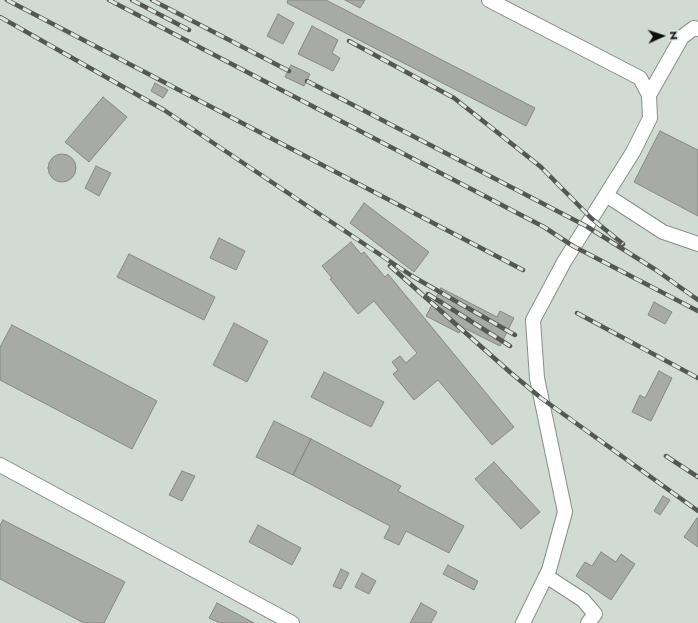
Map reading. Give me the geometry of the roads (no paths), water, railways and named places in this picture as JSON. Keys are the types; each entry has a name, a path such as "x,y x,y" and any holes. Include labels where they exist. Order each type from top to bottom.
{"lane":[{"path":"489,0 640,78 649,95 650,118 633,152 564,262 533,320 537,378 565,512 550,570 523,623"},
{"path":"649,95 682,37 694,28 698,29"},
{"path":"606,195 663,232 698,244"},
{"path":"0,465 292,623"},
{"path":"546,576 583,600 595,614 588,623"}],"railway":[{"path":"7,0 523,270"},
{"path":"109,0 544,227 573,246 698,311"},
{"path":"132,0 189,30"},
{"path":"152,0 289,71"},
{"path":"0,17 164,110 412,276 515,335"},
{"path":"349,41 454,98 541,167 591,218 623,244"},
{"path":"307,81 586,226 656,270 698,300"},
{"path":"390,266 541,398 698,511"},
{"path":"428,294 510,346"},
{"path":"577,313 698,378"},
{"path":"666,456 698,477"}]}
